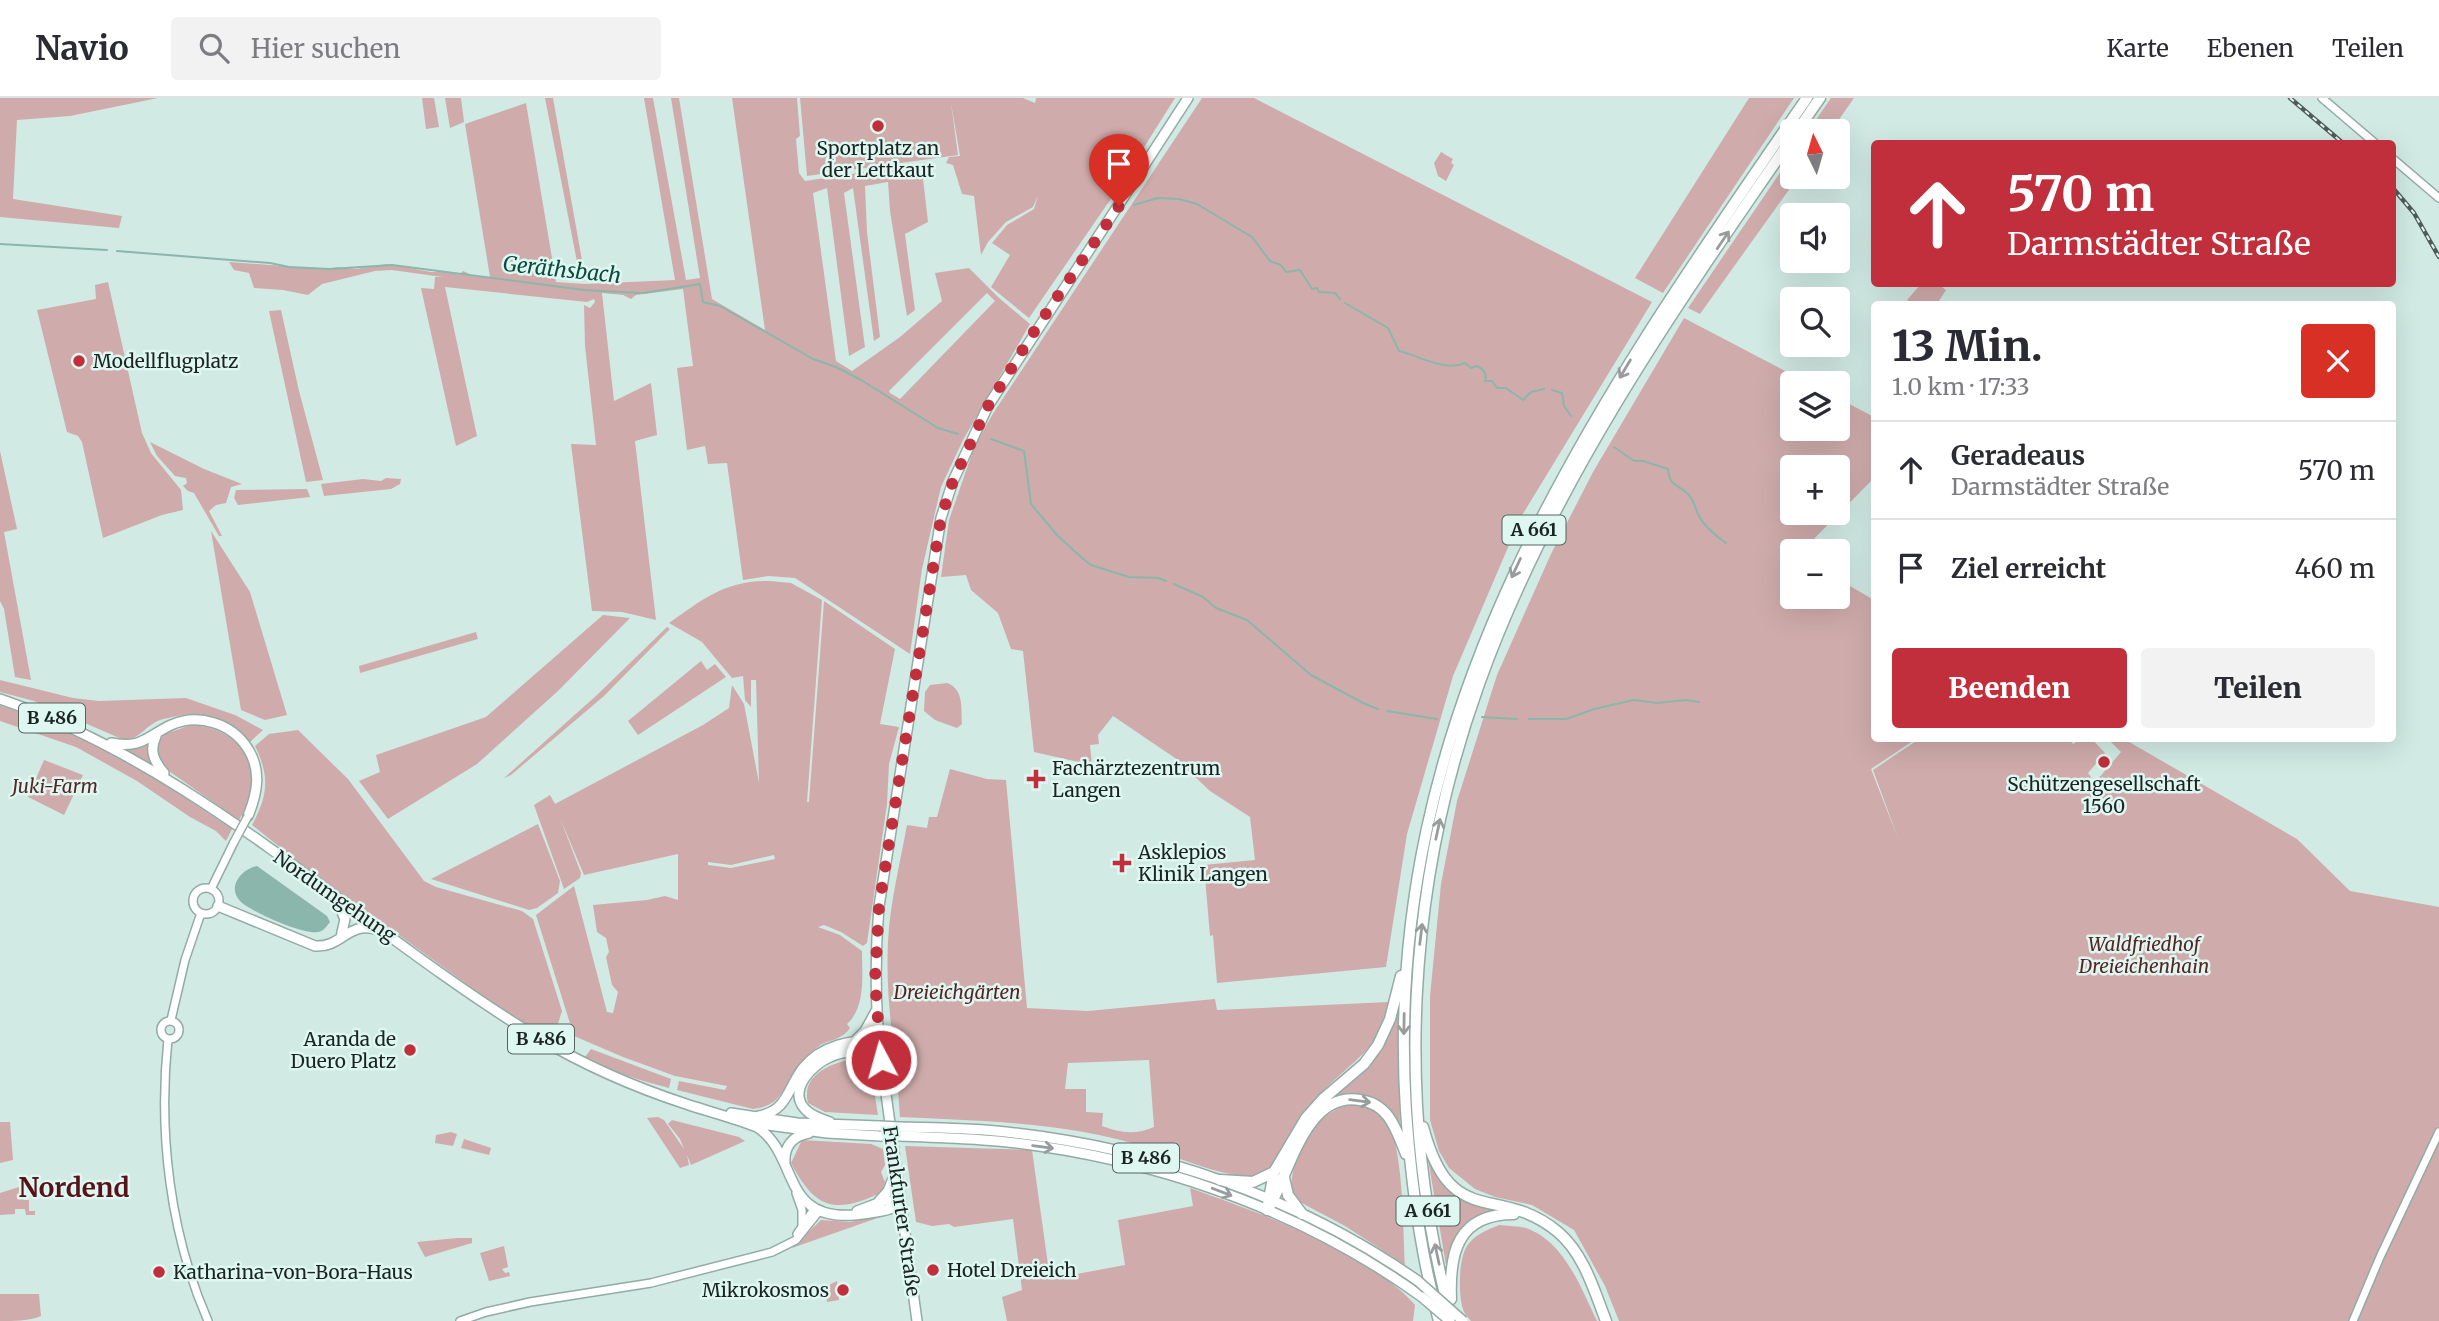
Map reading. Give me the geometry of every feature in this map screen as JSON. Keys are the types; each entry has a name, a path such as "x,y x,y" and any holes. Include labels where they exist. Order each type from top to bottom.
{"highway":[{"name":"A 661","path":"1439,1321 1422,1242 1411,1167 1404,1068 1407,956 1422,851 1436,785 1459,710 1486,638 1521,557 1570,461 1807,98"},
{"path":"1805,119 1820,98"},
{"name":"A 661","path":"1680,294 1780,155"},
{"name":"A 661","path":"1451,1321 1427,1205 1416,1100 1416,994 1424,907 1447,788 1480,682 1532,561 1667,314"},
{"name":"A 661","path":"1279,1174 1296,1135 1315,1107 1356,1072 1375,1049 1393,1008 1407,956"},
{"path":"1269,1203 1279,1174 1315,1119 1335,1103 1351,1099 1378,1105 1391,1118 1411,1167"},
{"path":"1416,1100 1434,1162 1448,1183 1474,1201 1534,1217 1560,1234 1584,1266 1606,1321"},
{"path":"1220,1180 1253,1182 1279,1174"},
{"path":"1279,1174 1288,1195 1302,1214"},
{"path":"1451,1321 1452,1259 1463,1234 1490,1216 1500,1214 1534,1217"}],"main road":[{"name":"Frankfurter Straße","path":"917,1321 880,1050 876,1009 876,951 879,906 941,518 953,481 988,406 1188,98"},
{"name":"Nordumgehung","path":"0,699 102,741 172,782 538,1038 598,1070 670,1098 694,1107 749,1119"},
{"path":"102,741 133,745 173,724 194,720 217,724 235,734 249,751 256,770 256,790 247,816"},
{"path":"157,734 152,747 153,757 172,782"},
{"path":"335,897 345,914 341,937"},
{"path":"218,906 315,946 330,945 354,929 364,927 387,933"},
{"path":"855,1041 865,1031 876,1009"},
{"path":"749,1119 779,1108 813,1058 834,1046 879,1039"},
{"path":"838,1125 805,1109 799,1097 802,1082 818,1064 830,1057 856,1051 880,1050"},
{"name":"B 486","path":"749,1119 838,1125 880,1131"},
{"name":"B 486","path":"749,1119 827,1133 901,1132 1006,1142 1096,1156 1177,1176 1302,1214 1396,1266 1463,1321"},
{"name":"B 486","path":"749,1119 771,1140 793,1185 802,1197 820,1210 843,1215 879,1207 890,1200 901,1204"},
{"name":"B 486","path":"901,1132 1003,1132 1071,1141 1152,1159 1220,1180 1269,1203 1398,1279 1451,1321"},
{"path":"786,1170 786,1151 794,1139 809,1133 827,1133"},
{"path":"897,1169 879,1207 898,1216 904,1223"}],"street":[{"path":"2322,98 2371,140"},
{"path":"2396,161 2439,198"},
{"path":"211,889 247,816"},
{"path":"200,889 211,889 218,896 218,906 212,912 201,913 193,905 194,894 200,889"},
{"path":"172,1020 185,960 201,913"},
{"path":"172,1020 177,1023 179,1032 168,1039 163,1036 160,1028 164,1022 172,1020"},
{"path":"168,1039 167,1162 185,1256 208,1321"},
{"path":"2353,1321 2439,1132"},
{"path":"793,1185 802,1210 801,1227"},
{"path":"791,1243 812,1212 820,1210"},
{"path":"460,1321 511,1306 643,1285 698,1273 772,1252 791,1243 808,1227 820,1210"}],"green space":[{"path":"0,98 158,98 70,116 17,120 13,199 122,216 119,228 0,217"},
{"path":"422,98 434,98 439,127 426,129"},
{"path":"445,98 461,98 464,122 450,128"},
{"path":"545,98 553,98 585,277 580,277"},
{"path":"644,98 653,98 686,280 700,278 671,98 679,98 712,299 765,330 732,98 797,98 799,173 805,181 911,165 919,165 922,170 928,222 905,234 915,310 907,316 888,182 865,186 867,232 880,337 874,341 853,188 844,193 865,347 849,356 827,188 813,193 836,361 852,371 900,337 942,301 935,273 969,268 1030,324 963,440 941,487 922,569 910,654 795,578 768,576 743,580 727,463 708,464 705,446 687,450 677,368 693,366 683,289 636,295 631,299 623,295 602,293 614,401 651,383 657,435 635,441 656,620 622,612 592,611 571,444 596,445 585,346 584,305 590,308 595,302 594,299 587,302 445,287 477,436 456,446 421,288 434,289 435,277 442,277 392,270 375,271 322,284 308,295 254,288 249,273 234,270 229,262 324,269 356,269 387,264 459,275 463,271 476,277 490,277 465,124 526,103 556,282 585,284 675,280","holes":["987,293 995,301 900,399 890,393 889,391"]},
{"path":"800,98 1023,98 1035,103 1036,98 1175,98 1119,187 1029,318 991,287 1010,255 992,243 1007,225 1034,209 1038,196 1033,207 1006,222 988,242 981,255 974,196 962,194 953,165 946,163 949,157 960,156 951,103 958,155 807,176"},
{"path":"1202,98 1254,98 1652,302 1521,517 1453,676 1407,834 1386,967 1217,983 1204,865 1255,860 1250,817 1210,791 1175,758 1113,716 1098,735 1099,744 1090,745 1092,765 1034,752 1023,651 1011,649 998,613 971,590 966,575 941,577 949,520 975,445 994,412"},
{"path":"1749,98 1794,98 1663,293 1635,278"},
{"path":"1831,98 1854,98 1839,119 1816,119"},
{"path":"1441,152 1453,159 1451,163 1454,165 1446,181 1438,176 1434,163"},
{"path":"1780,173 1780,189 1789,189 1700,314 1688,308"},
{"path":"108,282 142,433 151,453 181,490 183,510 162,515 103,538 82,442 78,436 67,432 37,310 96,299 95,285"},
{"path":"1918,287 1942,287 1946,290 1939,301 1907,300"},
{"path":"281,310 323,480 306,482 269,311"},
{"name":"Waldfriedhof Dreieichenhain","path":"1684,318 1785,371 1780,371 1780,441 1850,441 1850,404 1871,415 1871,481 1850,502 1850,455 1780,455 1780,525 1828,525 1814,539 1780,539 1780,609 1850,609 1850,586 1871,598 1871,742 1912,742 1871,769 1899,841 1873,770 1915,742 2095,742 2105,753 2088,773 2091,777 2081,788 2086,793 2121,752 2111,742 2129,742 2297,839 2350,891 2439,907 2439,1321 1619,1321 1605,1286 1574,1230 1532,1205 1495,1197 1475,1189 1449,1168 1439,1151 1430,1120 1430,996 1441,884 1457,801 1497,675 1551,554 1593,472"},
{"path":"150,442 204,469 242,484 231,487 226,503 216,505 209,511 222,536 219,536 194,493 183,486 187,483 186,478 175,476 157,456"},
{"path":"0,451 17,529 4,532 31,680 15,677 4,609 0,601"},
{"path":"386,478 401,479 400,484 391,489 324,496 321,484 363,479 381,481"},
{"path":"307,489 310,497 238,505 234,498 236,490"},
{"path":"211,531 250,592 287,715 265,720 241,710"},
{"path":"754,582 791,583 822,600 807,802 824,601 895,649 880,724 899,727 889,764 887,804 867,943 863,946 841,932 824,925 818,927 840,935 862,951 862,990 857,1009 847,1024 850,1028 838,1038 814,1050 796,1070 778,1098 764,1107 753,1109 677,1090 679,1081 725,1090 727,1086 675,1076 574,1036 536,915 574,886 607,1012 613,1013 618,992 612,985 606,957 609,952 606,938 597,932 593,905 665,896 678,900 678,854 584,875 560,818 581,873 580,878 564,889 534,805 550,795 555,804 703,725 729,708 732,685 744,704 759,783 756,680 751,680 751,707 745,700 743,676 732,678 702,642 669,623 716,593","holes":["774,855 775,859 731,868 708,865 708,862 731,865"]},
{"path":"603,615 630,618 558,691 477,764 388,819 359,781 380,772 376,755 486,717"},
{"path":"667,627 670,629 604,696 511,775 504,778 597,695"},
{"path":"476,632 478,639 360,673 359,666"},
{"path":"701,661 707,670 715,664 726,677 638,735 628,721"},
{"path":"0,680 73,698 99,701 186,698 235,715 263,730 250,742 216,719 188,714 160,720 136,736 124,740 34,701 0,692"},
{"path":"947,683 959,694 962,724 957,728 935,720 924,711 925,692 930,685"},
{"path":"0,705 75,733 151,775 232,829 226,841 216,831 137,781 76,747 0,721"},
{"path":"191,725 219,731 241,747 248,758 253,771 253,785 250,800 239,820 163,767 156,753 158,741 165,734"},
{"path":"298,730 348,779 424,881 436,887 522,911 533,919 562,1011 557,1027 568,1028 568,1036 560,1046 490,1001 302,865 252,825 265,786 263,767 255,746 269,734"},
{"path":"151,740 155,767 123,749 143,746"},
{"name":"Juki-Farm","path":"44,760 83,775 64,815 28,797"},
{"name":"Dreieichgärten","path":"950,769 987,779 1006,780 1027,1008 1088,1011 1215,999 1217,1010 1389,1002 1378,1033 1363,1053 1314,1101 1270,1168 1263,1175 1253,1177 1224,1173 1119,1139 1088,1133 1026,1124 900,1117 896,1065 903,1059 895,1060 888,986 891,913 907,825 927,828 929,817 937,817","holes":["1149,1060 1154,1127 1128,1132 1102,1126 1103,1113 1086,1112 1086,1089 1065,1089 1068,1063"]},
{"path":"538,824 560,881 558,893 537,908 529,910 431,879"},
{"path":"1398,1008 1400,1130 1392,1115 1374,1099 1353,1099 1315,1113 1368,1068 1383,1044"},
{"path":"591,1049 671,1079 669,1088 626,1075 585,1057"},
{"path":"869,1059 878,1115 825,1112 808,1103 809,1084 815,1076 840,1062"},
{"path":"1351,1104 1374,1109 1385,1118 1391,1130 1399,1166 1405,1265 1345,1226 1298,1201 1291,1192 1295,1163 1307,1137 1326,1116"},
{"path":"658,1117 664,1120 684,1149 668,1124 672,1120 739,1137 745,1141 691,1165 687,1155 689,1165 680,1168 647,1118"},
{"path":"0,1122 10,1122 13,1160 0,1163"},
{"path":"451,1132 457,1134 453,1146 435,1143 436,1135"},
{"path":"464,1139 491,1148 489,1155 461,1148"},
{"path":"802,1140 871,1144 883,1149 885,1165 881,1172 885,1182 882,1192 851,1204 828,1203 818,1198 809,1190 791,1163"},
{"path":"905,1146 1032,1150 1050,1279 1125,1265 1118,1220 1193,1206 1190,1188 1310,1235 1369,1267 1395,1285 1415,1305 1413,1321 1007,1321 1002,1297 1022,1290 1013,1219 954,1227 949,1224 932,1226 916,1222"},
{"path":"1428,1159 1443,1181 1460,1196 1481,1206 1506,1211 1471,1224 1447,1271"},
{"path":"22,1186 24,1200 29,1200 29,1211 35,1211 35,1215 26,1215 25,1209 15,1209 15,1214 0,1215 0,1193"},
{"path":"886,1215 792,1248 821,1220 850,1222"},
{"path":"1499,1225 1526,1228 1551,1243 1578,1280 1597,1321 1471,1321 1464,1312 1461,1298 1460,1279 1464,1252 1473,1239"},
{"path":"472,1238 472,1243 425,1257 417,1242"},
{"path":"504,1246 508,1267 502,1269 505,1273 509,1272 510,1276 489,1281 480,1253"},
{"path":"837,1281 839,1300 827,1302 825,1287"},
{"path":"0,1294 39,1294 41,1316 26,1320 0,1321"}],"shaded area":[{"path":"257,866 327,916 330,922 326,927 318,932 302,930 267,917 241,902 235,891 237,880 246,871"}],"waterway":[{"path":"1134,205 1158,198 1179,199 1197,204 1252,237 1270,261 1281,265 1286,272 1300,270 1312,289 1335,293 1340,299"},
{"name":"Geräthsbach","path":"0,244 107,250"},
{"name":"Geräthsbach","path":"117,251 270,263 289,267 330,269 392,265 584,290 643,293 700,284 703,302 720,306 813,359 861,380 938,428 958,434"},
{"path":"1345,303 1388,328 1399,351 1449,366 1465,363 1471,368 1477,366 1484,372 1485,381 1492,381 1497,388 1506,388 1523,400 1531,392 1544,389"},
{"path":"1552,390 1562,393 1564,406 1571,416"},
{"name":"Geräthsbach","path":"991,439 1024,451 1031,504 1057,535 1081,557 1091,565 1129,577 1158,578 1166,581"},
{"path":"1614,447 1634,461 1668,469 1672,482 1690,496 1704,523 1726,543"},
{"name":"Geräthsbach","path":"1174,584 1203,597 1216,608 1247,620 1311,675 1378,709"},
{"name":"Geräthsbach","path":"1529,719 1566,719 1634,700 1657,703 1686,700 1699,702"},
{"name":"Geräthsbach","path":"1387,711 1437,719"},
{"name":"Geräthsbach","path":"1482,717 1517,719"}],"railway":[{"path":"2290,98 2339,140"},
{"path":"2396,192 2414,213 2439,257"}],"place":[{"name":"Sportplatz an der Lettkaut","path":"878,126"},
{"name":"Modellflugplatz","path":"79,361"},
{"name":"Schützengesellschaft 1560","path":"2104,762"},
{"name":"Fachärztezentrum Langen","path":"1036,779"},
{"name":"Asklepios Klinik Langen","path":"1122,863"},
{"name":"Aranda de Duero Platz","path":"410,1050"},
{"name":"Hotel Dreieich","path":"933,1270"},
{"name":"Katharina-von-Bora-Haus","path":"159,1272"},
{"name":"Mikrokosmos","path":"843,1290"}],"district":[{"name":"Nordend","path":"74,1188"}],"route":[{"path":"881,1060 875,980 879,906 941,518 953,481 988,406 1037,327 1119,206"}]}
